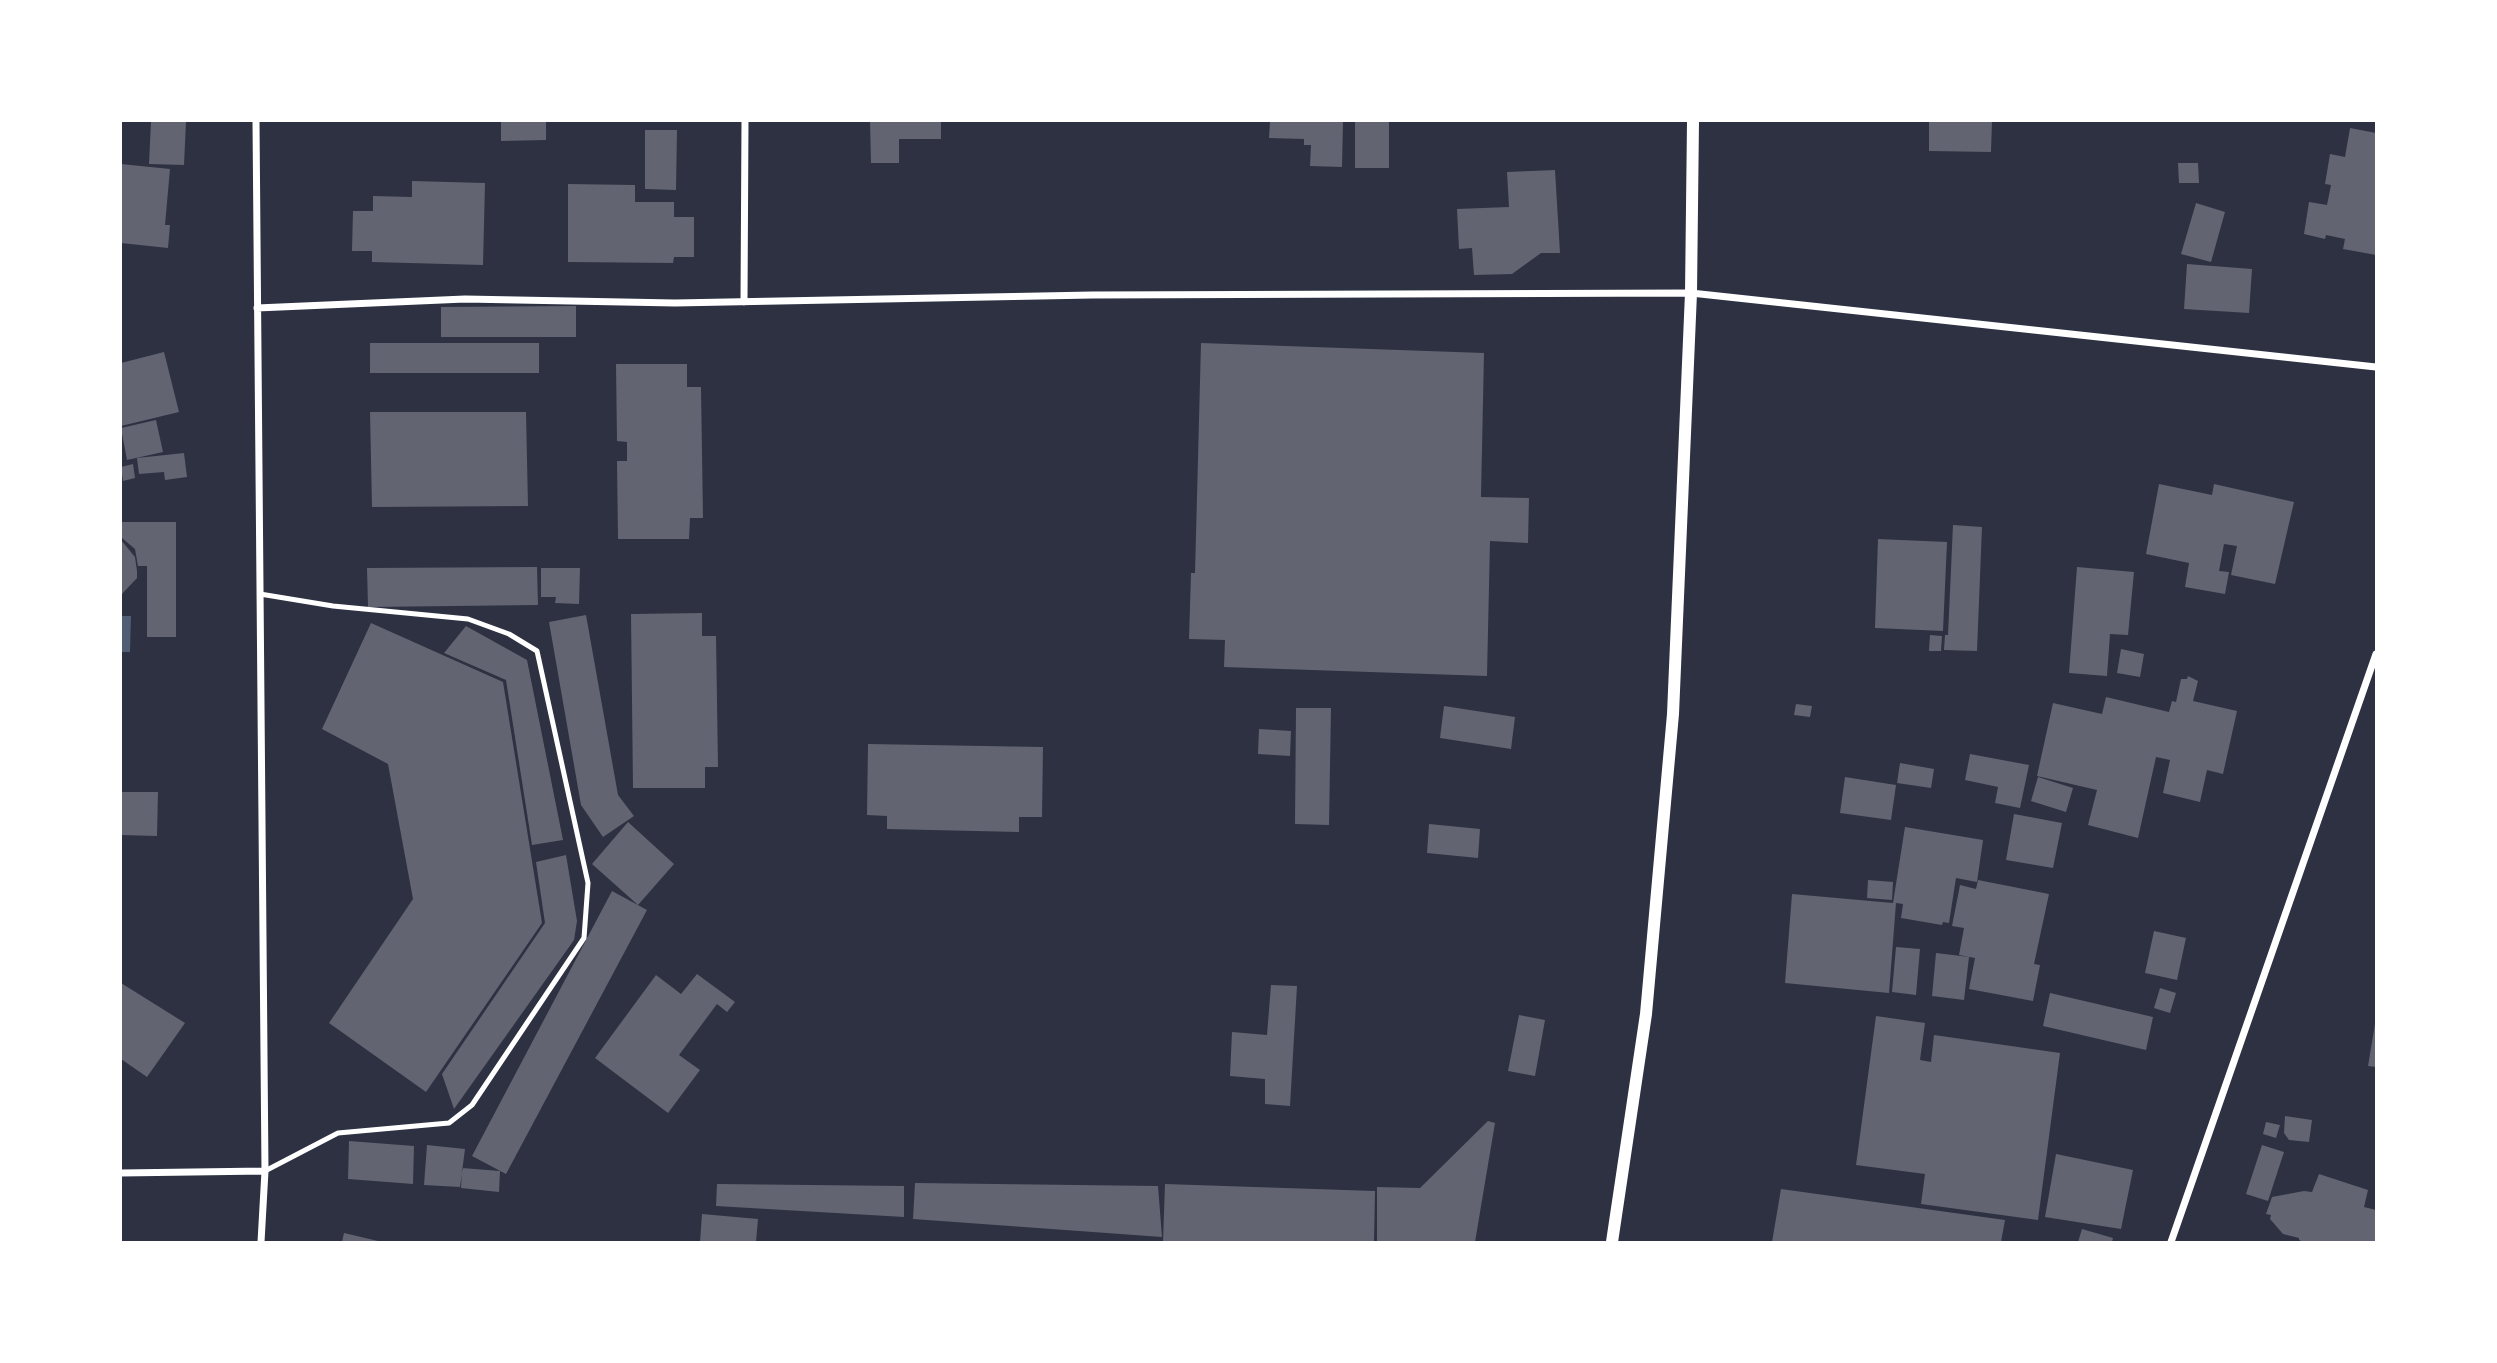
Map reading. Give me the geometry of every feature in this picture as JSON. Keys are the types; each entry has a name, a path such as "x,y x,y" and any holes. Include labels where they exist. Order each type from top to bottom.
{"street":[{"path":"256,121 265,1171 261,1242"},
{"path":"744,302 745,121"},
{"path":"1612,1242 1646,1014 1673,714 1691,293 1693,121"},
{"path":"257,308 465,299 675,303 1092,295 1691,293 2376,367"},
{"path":"2171,1242 2376,654"},
{"path":"121,1173 265,1171"}],"lane":[{"path":"260,594 333,606 468,619 509,634 537,651 588,883 584,938 472,1105 449,1123 338,1133 265,1171"}],"water":[{"path":"121,616 131,616 130,652 121,652"}],"building":[{"path":"151,121 186,122 184,165 149,164"},
{"path":"501,121 546,121 546,140 501,141"},
{"path":"870,121 941,121 941,139 899,139 899,163 871,163"},
{"path":"1270,121 1343,121 1342,167 1310,166 1311,145 1304,145 1304,139 1269,138"},
{"path":"1355,121 1389,121 1389,168 1355,168"},
{"path":"1929,121 1992,121 1991,152 1929,151"},
{"path":"2350,128 2376,133 2376,255 2343,249 2345,239 2326,235 2325,239 2304,234 2309,202 2327,205 2331,185 2325,184 2330,154 2345,157"},
{"path":"645,130 677,130 676,190 645,189"},
{"path":"2178,163 2198,163 2199,183 2179,183"},
{"path":"121,164 170,169 165,225 170,225 168,248 121,243"},
{"path":"1555,170 1560,253 1541,253 1512,274 1474,275 1472,248 1459,249 1457,209 1509,207 1507,172"},
{"path":"412,181 485,183 483,265 372,262 372,251 352,251 353,211 373,211 373,196 412,197"},
{"path":"568,184 635,185 635,202 674,202 674,217 694,217 694,257 674,257 673,263 568,262"},
{"path":"2196,203 2225,212 2211,262 2181,254"},
{"path":"2187,264 2252,269 2249,313 2184,309"},
{"path":"576,306 576,337 441,337 441,307"},
{"path":"370,343 539,343 539,373 370,373"},
{"path":"1201,343 1484,353 1481,497 1529,498 1528,543 1490,541 1487,676 1224,667 1225,640 1189,639 1191,573 1195,573"},
{"path":"164,352 179,412 121,426 121,363"},
{"path":"616,364 687,364 687,387 701,387 703,518 690,518 689,539 618,539 617,461 627,461 627,442 617,441"},
{"path":"370,412 526,412 528,506 372,507"},
{"path":"156,420 163,452 127,460 121,428"},
{"path":"184,453 187,477 165,480 164,472 139,474 137,458"},
{"path":"133,464 135,478 123,481 121,467"},
{"path":"2159,484 2212,495 2214,484 2294,502 2275,584 2231,575 2237,546 2224,544 2219,571 2229,572 2225,594 2185,587 2189,563 2146,554"},
{"path":"122,522 176,522 176,637 147,637 147,566 138,566 135,549 122,538"},
{"path":"1953,525 1982,527 1977,651 1944,650 1945,635 1948,635"},
{"path":"1878,539 1947,542 1943,631 1875,628"},
{"path":"121,540 135,557 137,578 121,595"},
{"path":"537,567 538,605 368,607 367,568"},
{"path":"2077,567 2134,572 2128,635 2110,634 2107,676 2069,673"},
{"path":"541,568 580,568 579,604 555,603 556,597 541,597"},
{"path":"702,613 702,636 716,636 718,767 705,767 705,788 633,788 631,614"},
{"path":"586,615 618,795 634,816 603,837 581,805 549,622"},
{"path":"371,623 503,682 542,923 426,1092 329,1023 413,899 388,764 322,729"},
{"path":"466,626 527,660 563,840 532,845 506,680 444,653"},
{"path":"1930,635 1942,636 1941,651 1929,651"},
{"path":"2121,649 2144,654 2140,677 2117,673"},
{"path":"2188,676 2198,681 2193,701 2237,711 2223,774 2207,770 2200,802 2163,793 2170,760 2156,757 2138,838 2088,825 2097,790 2037,776 2053,703 2102,714 2106,697 2169,712 2172,701 2176,702 2181,679 2187,679"},
{"path":"1796,704 1812,706 1810,717 1794,715"},
{"path":"1444,706 1515,717 1511,749 1440,738"},
{"path":"1296,708 1331,708 1329,825 1295,824"},
{"path":"1259,729 1291,731 1290,756 1258,754"},
{"path":"868,744 1043,747 1042,817 1019,817 1019,832 887,829 887,816 867,815"},
{"path":"1970,754 2029,765 2020,808 1995,803 1998,787 1965,780"},
{"path":"1900,763 1934,769 1931,788 1897,783"},
{"path":"1845,777 1896,785 1891,820 1840,813"},
{"path":"2038,777 2073,788 2066,812 2031,801"},
{"path":"121,792 158,792 157,836 121,835"},
{"path":"2014,814 2062,823 2053,868 2006,860"},
{"path":"628,822 674,864 638,905 592,864"},
{"path":"1429,824 1480,829 1478,858 1427,853"},
{"path":"1905,827 1983,840 1977,882 1956,878 1949,923 1943,922 1942,925 1901,918 1903,904 1896,903 1889,993 1785,983 1792,894 1893,903"},
{"path":"566,855 577,921 574,940 454,1109 442,1074 545,923 536,862"},
{"path":"1868,880 1893,882 1892,900 1867,898"},
{"path":"1978,880 2049,894 2034,964 2040,965 2033,1001 1969,989 1975,958 1959,955 1964,928 1952,926 1960,885 1976,889"},
{"path":"612,891 647,910 506,1174 472,1156"},
{"path":"2154,931 2186,938 2177,980 2145,973"},
{"path":"1896,947 1920,949 1916,995 1892,992"},
{"path":"1936,953 1969,957 1964,1000 1932,996"},
{"path":"697,974 735,1002 727,1012 717,1004 679,1055 700,1070 668,1113 595,1058 656,975 681,994"},
{"path":"121,983 185,1023 147,1077 121,1059"},
{"path":"1271,985 1297,986 1290,1106 1265,1104 1265,1079 1230,1076 1232,1032 1267,1035"},
{"path":"2160,988 2176,993 2170,1013 2154,1008"},
{"path":"2050,993 2153,1017 2146,1050 2043,1026"},
{"path":"1519,1015 1545,1020 1535,1076 1508,1071"},
{"path":"1876,1016 1925,1023 1920,1060 1931,1062 1934,1035 2060,1053 2038,1220 1921,1204 1925,1174 1856,1165"},
{"path":"2376,1024 2376,1067 2368,1066"},
{"path":"2285,1116 2312,1120 2309,1142 2289,1140 2284,1133"},
{"path":"1488,1121 1495,1123 1475,1242 1377,1242 1377,1187 1420,1188"},
{"path":"2266,1122 2280,1125 2276,1138 2263,1134"},
{"path":"349,1141 414,1146 413,1184 348,1179"},
{"path":"427,1145 465,1149 460,1187 424,1185"},
{"path":"2262,1145 2284,1152 2268,1201 2246,1194"},
{"path":"2056,1154 2133,1170 2121,1229 2045,1217"},
{"path":"462,1168 500,1171 499,1192 461,1188"},
{"path":"2319,1174 2368,1190 2364,1207 2376,1210 2376,1242 2304,1242 2283,1234 2270,1219 2271,1215 2266,1214 2272,1197 2312,1192"},
{"path":"915,1183 1158,1186 1162,1237 913,1219"},
{"path":"717,1184 904,1186 904,1217 716,1206"},
{"path":"1165,1184 1375,1191 1374,1242 1163,1242"},
{"path":"1781,1189 2005,1220 2001,1242 1772,1242"},
{"path":"702,1214 758,1219 756,1242 700,1242"},
{"path":"2082,1229 2113,1238 2112,1242 2078,1242"},
{"path":"344,1233 378,1241 342,1242"}]}
